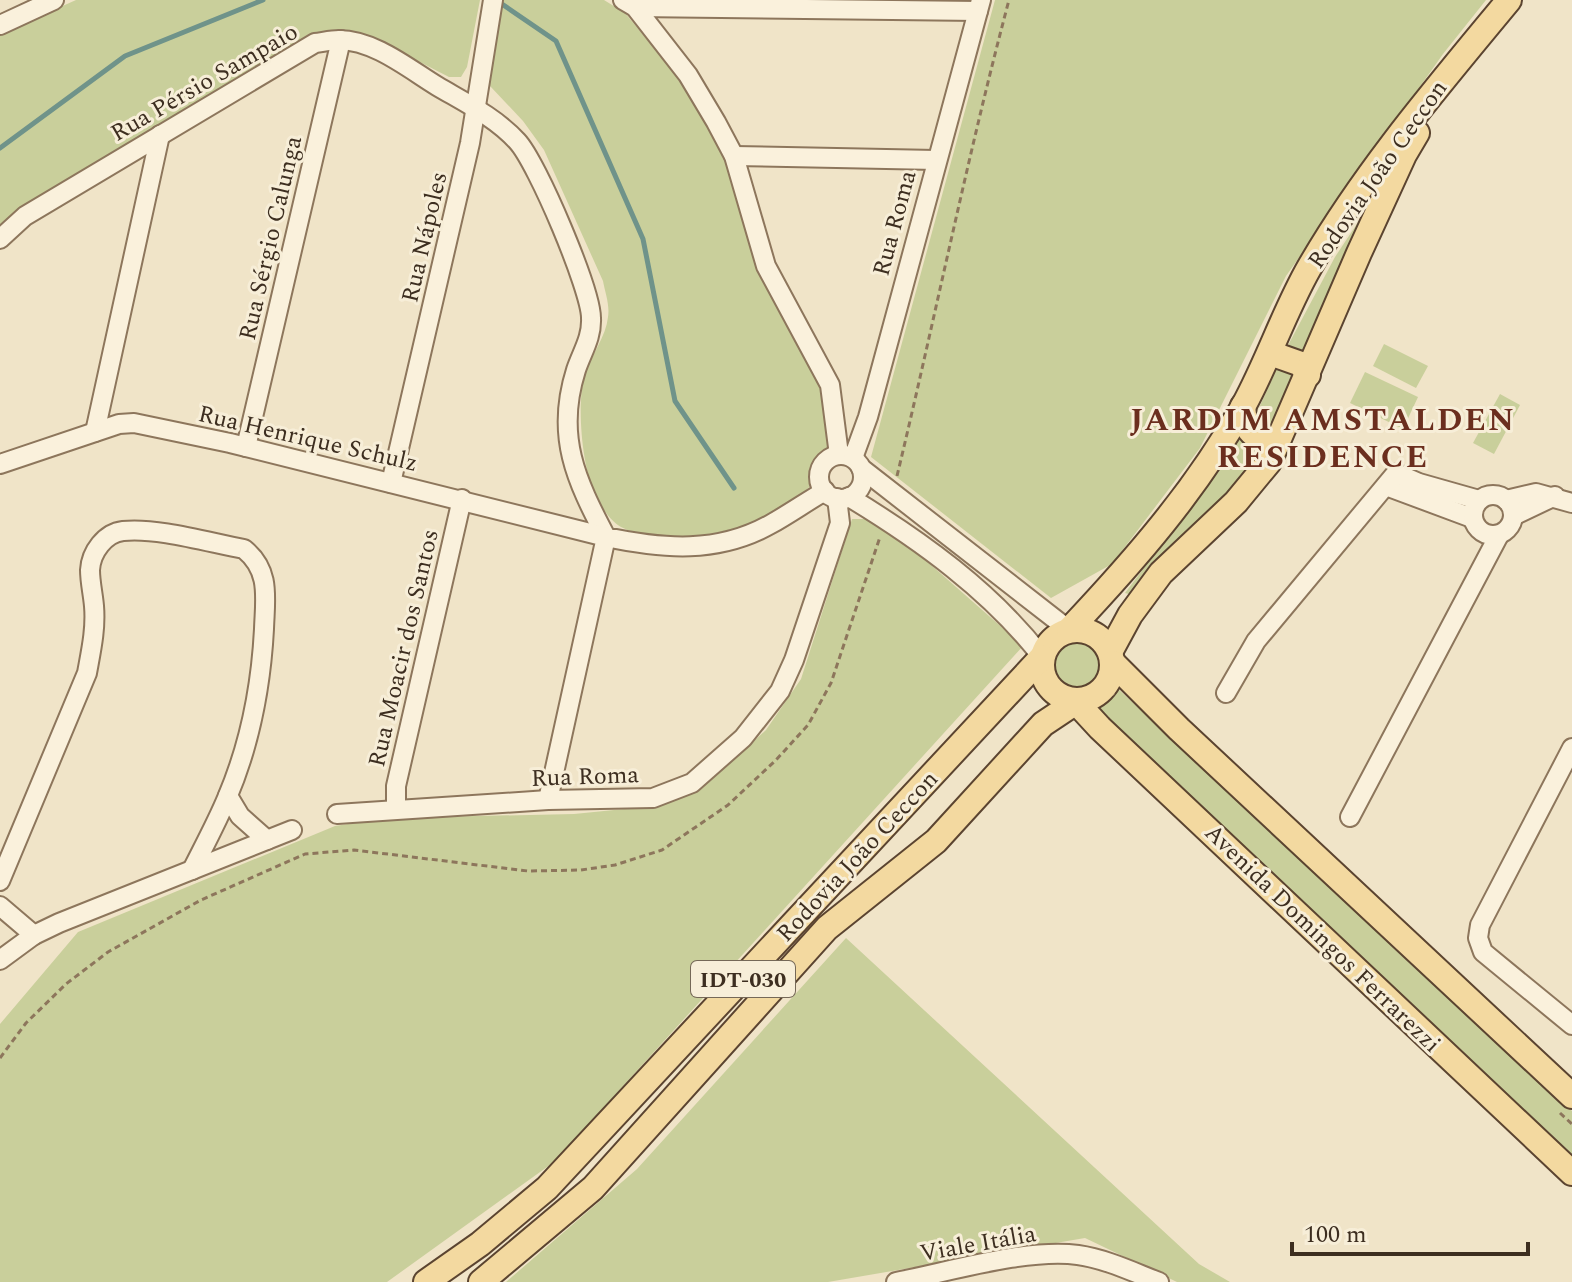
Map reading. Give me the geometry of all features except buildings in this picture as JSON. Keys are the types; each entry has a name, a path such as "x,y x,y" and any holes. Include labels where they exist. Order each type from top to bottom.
{"main road":[{"name":"Rodovia João Ceccon","path":"1069,630 1118,578 1181,502 1243,406 1299,288 1346,210 1405,126 1509,0"},
{"path":"1466,52 1404,155 1277,444 1255,481 1161,573 1130,615 1111,657 1111,677 1098,694 1076,702 1057,695 1044,678 1042,657 1052,640 1069,630 1098,636 1111,657 1179,729 1572,1096"},
{"path":"1270,353 1301,364 1308,375"},
{"path":"1243,406 1244,422 1249,431 1259,439 1277,444"},
{"name":"Rodovia João Ceccon","path":"426,1282 480,1244 547,1188 1042,657"},
{"name":"Rodovia João Ceccon","path":"481,1282 593,1188 827,928 936,841 1043,724 1076,702"},
{"name":"Avenida Domingos Ferrarezzi","path":"1076,702 1572,1173"},
{"path":"547,1188 565,1211"}],"street":[{"path":"0,25 54,0"},
{"path":"629,3 688,75 734,156 766,266 830,385 851,460 1069,630"},
{"path":"629,3 979,5"},
{"name":"Rua Nápoles","path":"391,483 470,143 492,5"},
{"name":"Rua Roma","path":"837,495 860,486 851,460 868,417 979,5"},
{"path":"341,40 374,49 476,109 516,140 534,163 592,317 589,341 569,405 568,443 577,478 606,537 548,800"},
{"name":"Rua Pérsio Sampaio","path":"0,239 25,216 315,43 341,40"},
{"name":"Rua Sérgio Calunga","path":"246,447 341,40"},
{"path":"95,432 160,135"},
{"path":"734,156 936,160"},
{"name":"Rua Henrique Schulz","path":"0,464 119,424 134,423 462,499 606,537"},
{"name":"Rua Roma","path":"337,814 548,800 653,798 692,783 743,738 780,691 794,660 840,523 837,495 819,479 822,466 827,460 851,460"},
{"path":"1350,817 1499,535 1509,528 1510,508 1496,495 1479,500 1419,483 1391,479"},
{"path":"1391,479 1472,518 1479,531 1499,535"},
{"path":"1226,693 1256,641 1391,479"},
{"path":"606,537 677,548 710,546 740,538 769,525 801,505 837,495 886,519 999,607 1042,657"},
{"name":"Rua Moacir dos Santos","path":"396,808 396,786 462,499"},
{"path":"1472,518 1479,500"},
{"path":"1510,508 1563,500"},
{"path":"0,881 87,673 94,609 91,562 94,553 112,534 123,531 144,530 244,549 261,567 266,583 261,676 250,731 228,796 192,870"},
{"path":"1572,748 1480,925 1478,938 1483,952 1572,1025"},
{"path":"228,796 240,816 267,840"},
{"path":"0,960 34,935 292,830"},
{"path":"0,906 34,935"},
{"name":"Viale Itália","path":"896,1282 1034,1255 1080,1256 1115,1274 1159,1282"}],"path":[{"path":"894,491 950,255 981,105 1009,0"},
{"path":"0,1058 26,1023 66,984 108,952 201,900 305,854 354,850 528,871 581,870 615,865 662,850 728,805 808,725 831,683 886,519"}],"green space":[{"path":"76,0 480,0 467,67 461,77 449,77 377,40 342,30 312,34 19,208 0,226 0,34"},
{"path":"500,0 604,0 625,13 681,80 709,125 822,388 828,418 829,449 820,474 800,495 774,513 743,526 710,534 677,537 646,535 621,527 597,499 590,483 584,452 581,401 585,374 607,324 607,299 603,281 544,150 523,121 490,86 488,79"},
{"path":"995,0 1486,0 1443,54 1286,276 1200,448 1112,564 1051,598 871,457"},
{"path":"1382,186 1304,361 1285,351 1335,257"},
{"path":"1384,344 1428,366 1416,388 1373,366"},
{"path":"1277,368 1297,374 1269,434 1254,419"},
{"path":"1365,372 1418,397 1403,429 1350,403"},
{"path":"1500,394 1520,405 1494,454 1473,443"},
{"path":"1237,429 1252,448 1270,452 1132,595 1125,593 1209,482"},
{"path":"852,519 871,519 906,543 1023,646 554,1162 387,1282 0,1282 0,1024 78,932 335,826 387,818 574,814 654,806 698,792 766,730 801,679"},
{"path":"1078,641 1094,648 1101,664 1094,680 1078,687 1062,680 1055,664 1062,648"},
{"path":"1117,688 1572,1111 1572,1156 1096,709"},
{"path":"846,938 1199,1264 1230,1282 1177,1282 1085,1238 828,1282 506,1282 637,1169"}],"waterway":[{"path":"0,148 125,56 263,0"},
{"path":"496,0 556,41 643,239 675,401 734,488"}],"district":[{"name":"JARDIM AMSTALDEN RESIDENCE","path":"1323,438"}]}
